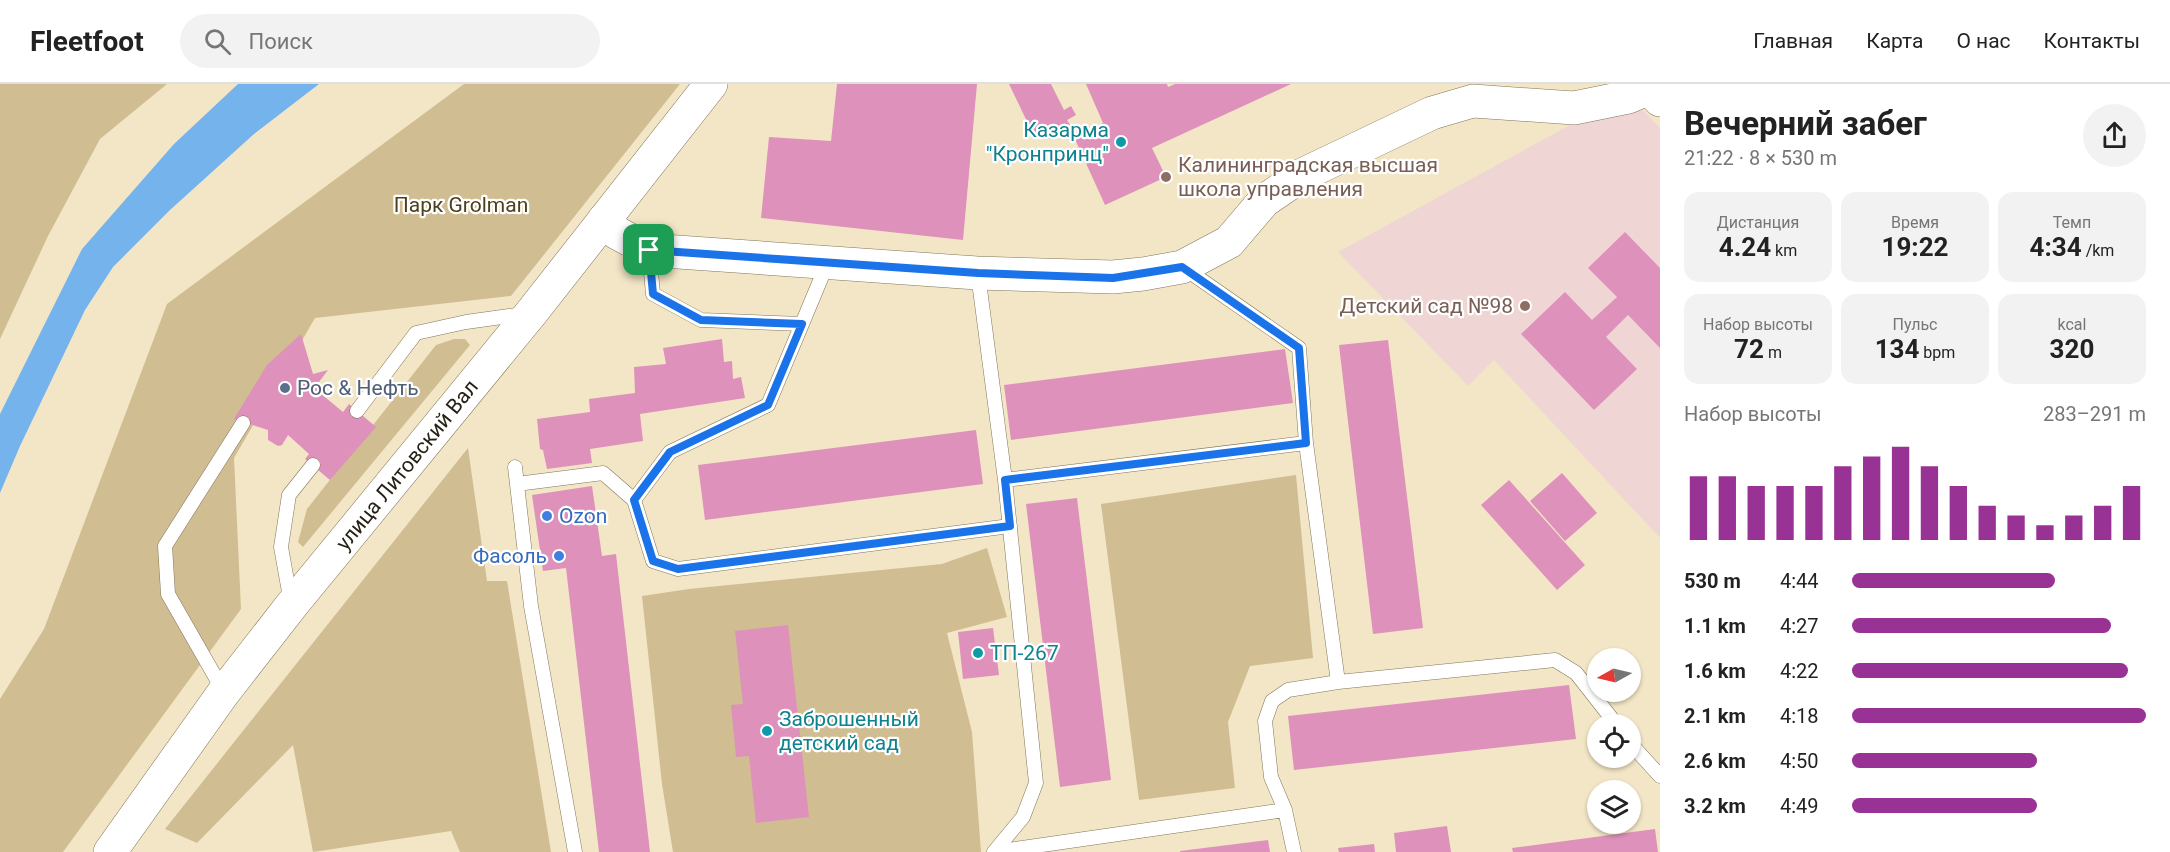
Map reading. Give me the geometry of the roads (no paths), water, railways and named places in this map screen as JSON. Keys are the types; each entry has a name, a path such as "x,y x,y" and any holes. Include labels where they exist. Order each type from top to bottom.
{"street":[{"name":"улица Литовский Вал","path":"110,852 224,692 291,606 532,312 711,84"},
{"path":"604,220 617,233 649,250 978,273 1113,278 1182,267 1229,242 1264,201 1302,175 1432,113 1473,102 1491,93 1574,108 1628,97 1649,88 1660,100"}],"lane":[{"path":"649,250 653,294 701,320 802,324"},
{"path":"634,500 670,452 768,405 828,262"},
{"path":"1182,267 1299,348 1306,443 1338,681"},
{"path":"978,273 1005,480 1036,783 1023,817 994,852"},
{"path":"357,411 416,333 466,322 532,312"},
{"path":"224,692 168,594 165,546 243,423"},
{"path":"1005,480 1306,443"},
{"path":"291,606 280,547 289,495 313,465"},
{"path":"515,467 531,606 575,852"},
{"path":"517,484 603,473 634,500 653,561 678,569 1010,526"},
{"path":"1294,852 1285,810 1271,777 1265,721 1272,701 1288,690 1338,681 1555,660 1576,673 1608,714"},
{"path":"1641,755 1660,776"},
{"path":"994,852 1285,810"}],"water":[{"path":"238,84 319,84 254,134 170,210 113,267 85,310 0,493 0,414 82,249 174,144"}],"place":[{"name":"Казарма \"Кронпринц\"","path":"1121,142"},
{"name":"Калининградская высшая школа управления","path":"1166,177"},
{"name":"Детский сад №98","path":"1525,306"},
{"name":"Рос & Нефть","path":"285,388"},
{"name":"Ozon","path":"547,516"},
{"name":"Фасоль","path":"559,556"},
{"name":"ТП-267","path":"978,653"},
{"name":"Заброшенный детский сад","path":"767,731"}],"park label":[{"name":"Парк Grolman","path":"461,205"}]}
